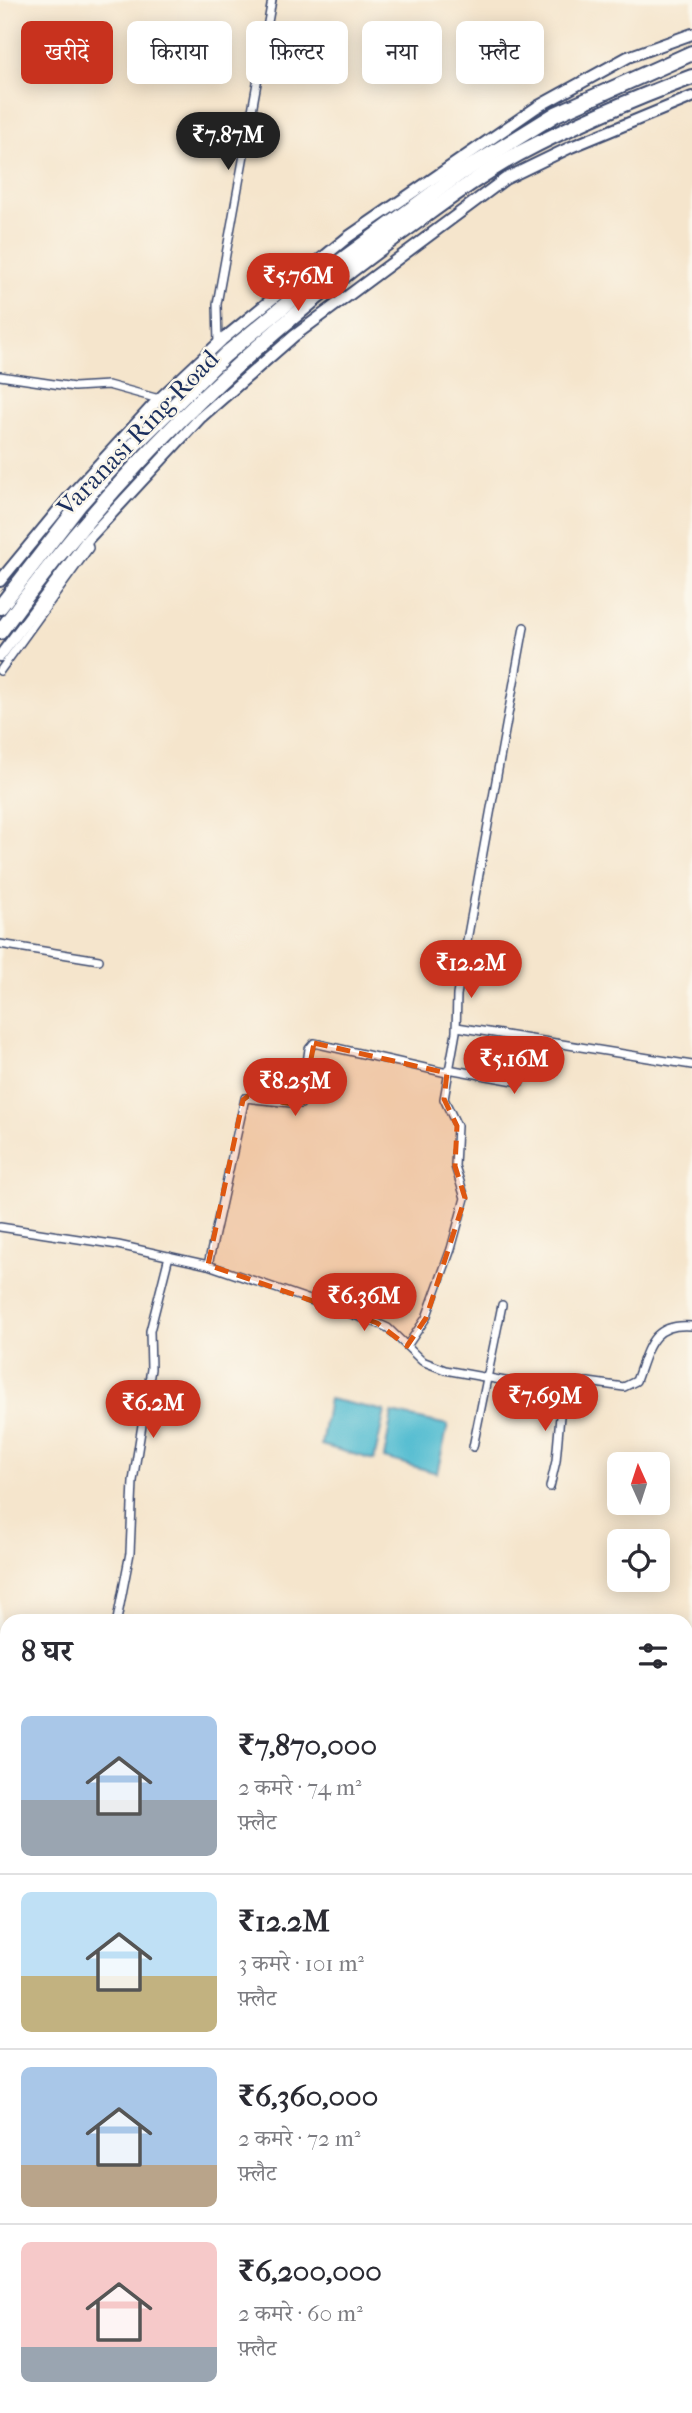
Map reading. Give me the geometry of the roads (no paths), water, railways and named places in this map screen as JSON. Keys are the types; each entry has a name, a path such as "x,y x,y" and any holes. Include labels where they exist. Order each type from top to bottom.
{"highway":[{"path":"0,607 80,504 123,456 225,355 319,276 459,174 556,114 692,53"},
{"name":"Varanasi Ring Road","path":"0,632 99,503 155,443 235,366 332,283 464,188 518,154 668,86 692,79"}],"street":[{"path":"218,344 217,304 272,0"},
{"path":"0,582 70,496 159,399 218,344 348,237 537,107 628,57 692,34"},
{"path":"0,656 87,540 200,418 293,336 446,220 505,179 571,147 692,97"},
{"path":"0,376 62,387 108,385 159,399"},
{"path":"0,671 89,548 87,540"},
{"path":"0,573 26,550"},
{"path":"407,1346 426,1318 465,1198 455,1166 456,1119 444,1099 457,1027 457,995 524,627"},
{"path":"0,944 99,960"},
{"path":"457,1027 692,1065"},
{"path":"208,1265 243,1100 248,1096 301,1104 311,1045 318,1043 448,1071 520,1082 528,1039"},
{"path":"0,1227 208,1265 377,1323 433,1367 522,1384 563,1382 630,1385 636,1381 652,1340 659,1332 668,1327 692,1326"},
{"path":"118,1614 130,1553 133,1481 151,1368 149,1331 169,1256"},
{"path":"473,1447 502,1305"},
{"path":"550,1487 556,1461 563,1382"}],"water":[{"path":"329,1399 385,1411 374,1460 321,1445"},
{"path":"392,1413 448,1425 437,1473 384,1458"}]}
